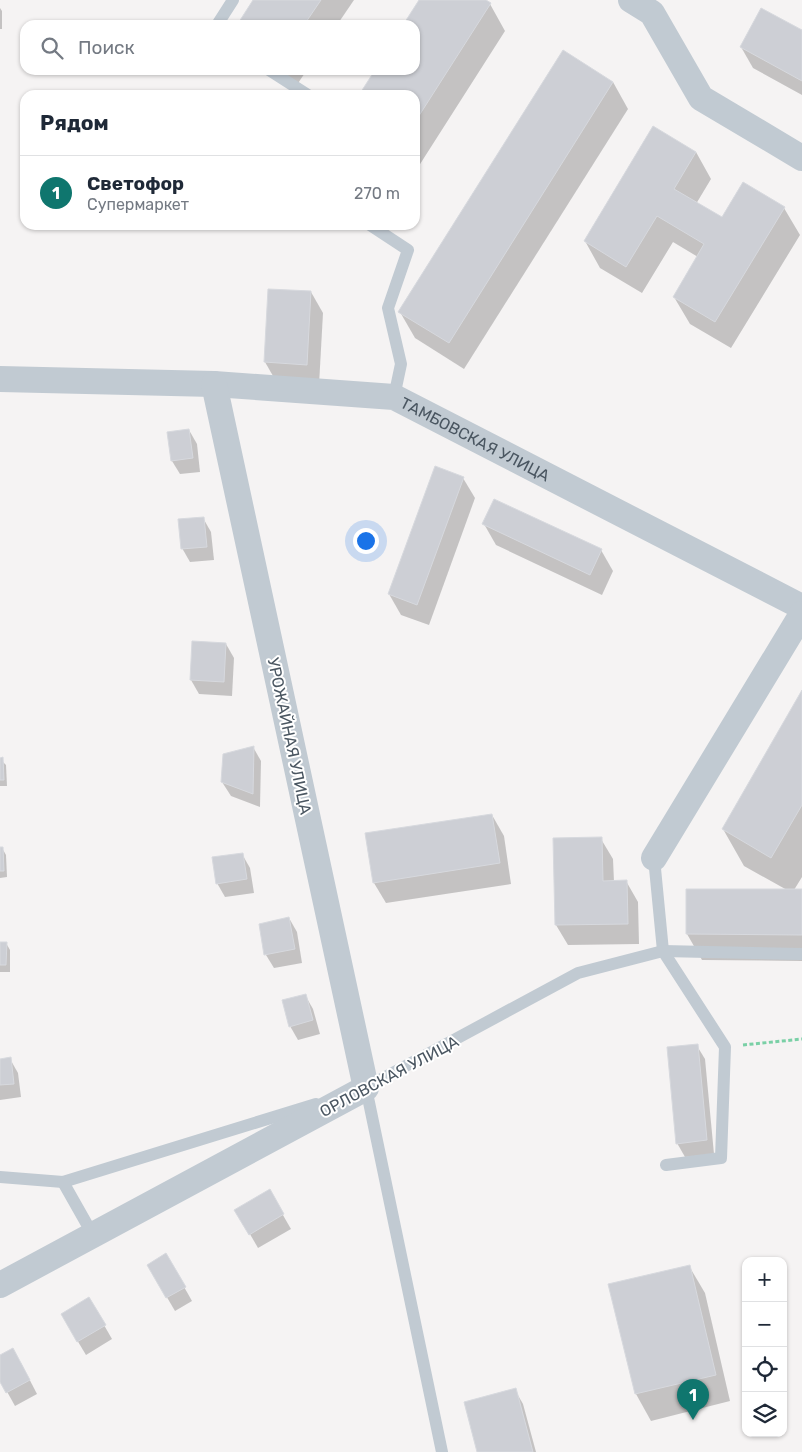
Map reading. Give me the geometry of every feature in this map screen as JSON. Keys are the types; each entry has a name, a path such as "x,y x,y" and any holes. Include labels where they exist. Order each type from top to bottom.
{"street":[{"path":"631,0 652,13 701,98 802,158"},
{"name":"ТАМБОВСКАЯ УЛИЦА","path":"0,379 214,384 394,397 802,607"},
{"name":"УРОЖАЙНАЯ УЛИЦА","path":"214,384 366,1088"},
{"path":"654,858 802,614"},
{"name":"ОРЛОВСКАЯ УЛИЦА","path":"0,1285 366,1088"}],"lane":[{"path":"221,20 233,0"},
{"path":"277,75 300,90"},
{"path":"378,230 408,250 388,308 401,364 394,397"},
{"path":"654,858 663,951 726,1047 721,1158 666,1165"},
{"name":"ОРЛОВСКАЯ УЛИЦА","path":"366,1088 578,973 663,951 802,954"},
{"path":"0,1177 63,1182 366,1088 442,1452"},
{"path":"63,1182 93,1235"}],"path":[{"path":"726,1047 802,1039"}],"building":[{"path":"253,0 321,0 307,20 240,20"},
{"path":"419,0 486,0 491,3 420,114 420,90 362,90 372,75 420,75 420,20 406,20"},
{"path":"761,8 802,30 802,81 740,47"},
{"path":"563,50 613,82 449,343 398,312"},
{"path":"653,126 696,152 674,189 722,217 743,182 785,207 715,322 673,297 704,244 657,216 626,267 584,241"},
{"path":"268,289 311,291 307,365 264,362"},
{"path":"189,429 193,458 171,461 167,432"},
{"path":"435,466 464,477 417,605 388,594"},
{"path":"494,499 602,549 590,575 482,524"},
{"path":"204,517 207,547 181,549 178,519"},
{"path":"192,641 226,643 224,682 190,680"},
{"path":"802,690 802,805 771,858 722,829"},
{"path":"254,746 253,794 221,782 223,754"},
{"path":"3,757 4,780 0,780 0,758"},
{"path":"492,814 500,863 373,883 365,833"},
{"path":"602,837 603,881 627,880 628,924 555,925 553,838"},
{"path":"0,847 3,847 4,871 0,871"},
{"path":"243,853 247,879 216,884 212,857"},
{"path":"686,889 802,889 802,935 686,934"},
{"path":"289,917 295,949 264,955 259,924"},
{"path":"0,942 7,942 6,965 0,965"},
{"path":"306,994 313,1020 289,1027 282,1000"},
{"path":"698,1044 707,1140 676,1144 667,1047"},
{"path":"11,1057 14,1084 0,1085 0,1059"},
{"path":"270,1189 284,1214 249,1235 234,1210"},
{"path":"166,1253 186,1287 166,1298 147,1265"},
{"path":"690,1265 716,1375 635,1394 608,1284"},
{"path":"89,1297 106,1325 77,1342 61,1314"},
{"path":"13,1348 30,1380 6,1393 0,1382 0,1355"},
{"path":"516,1388 533,1452 477,1452 464,1402"}],"place":[{"name":"Светофор","path":"693,1420"}]}
